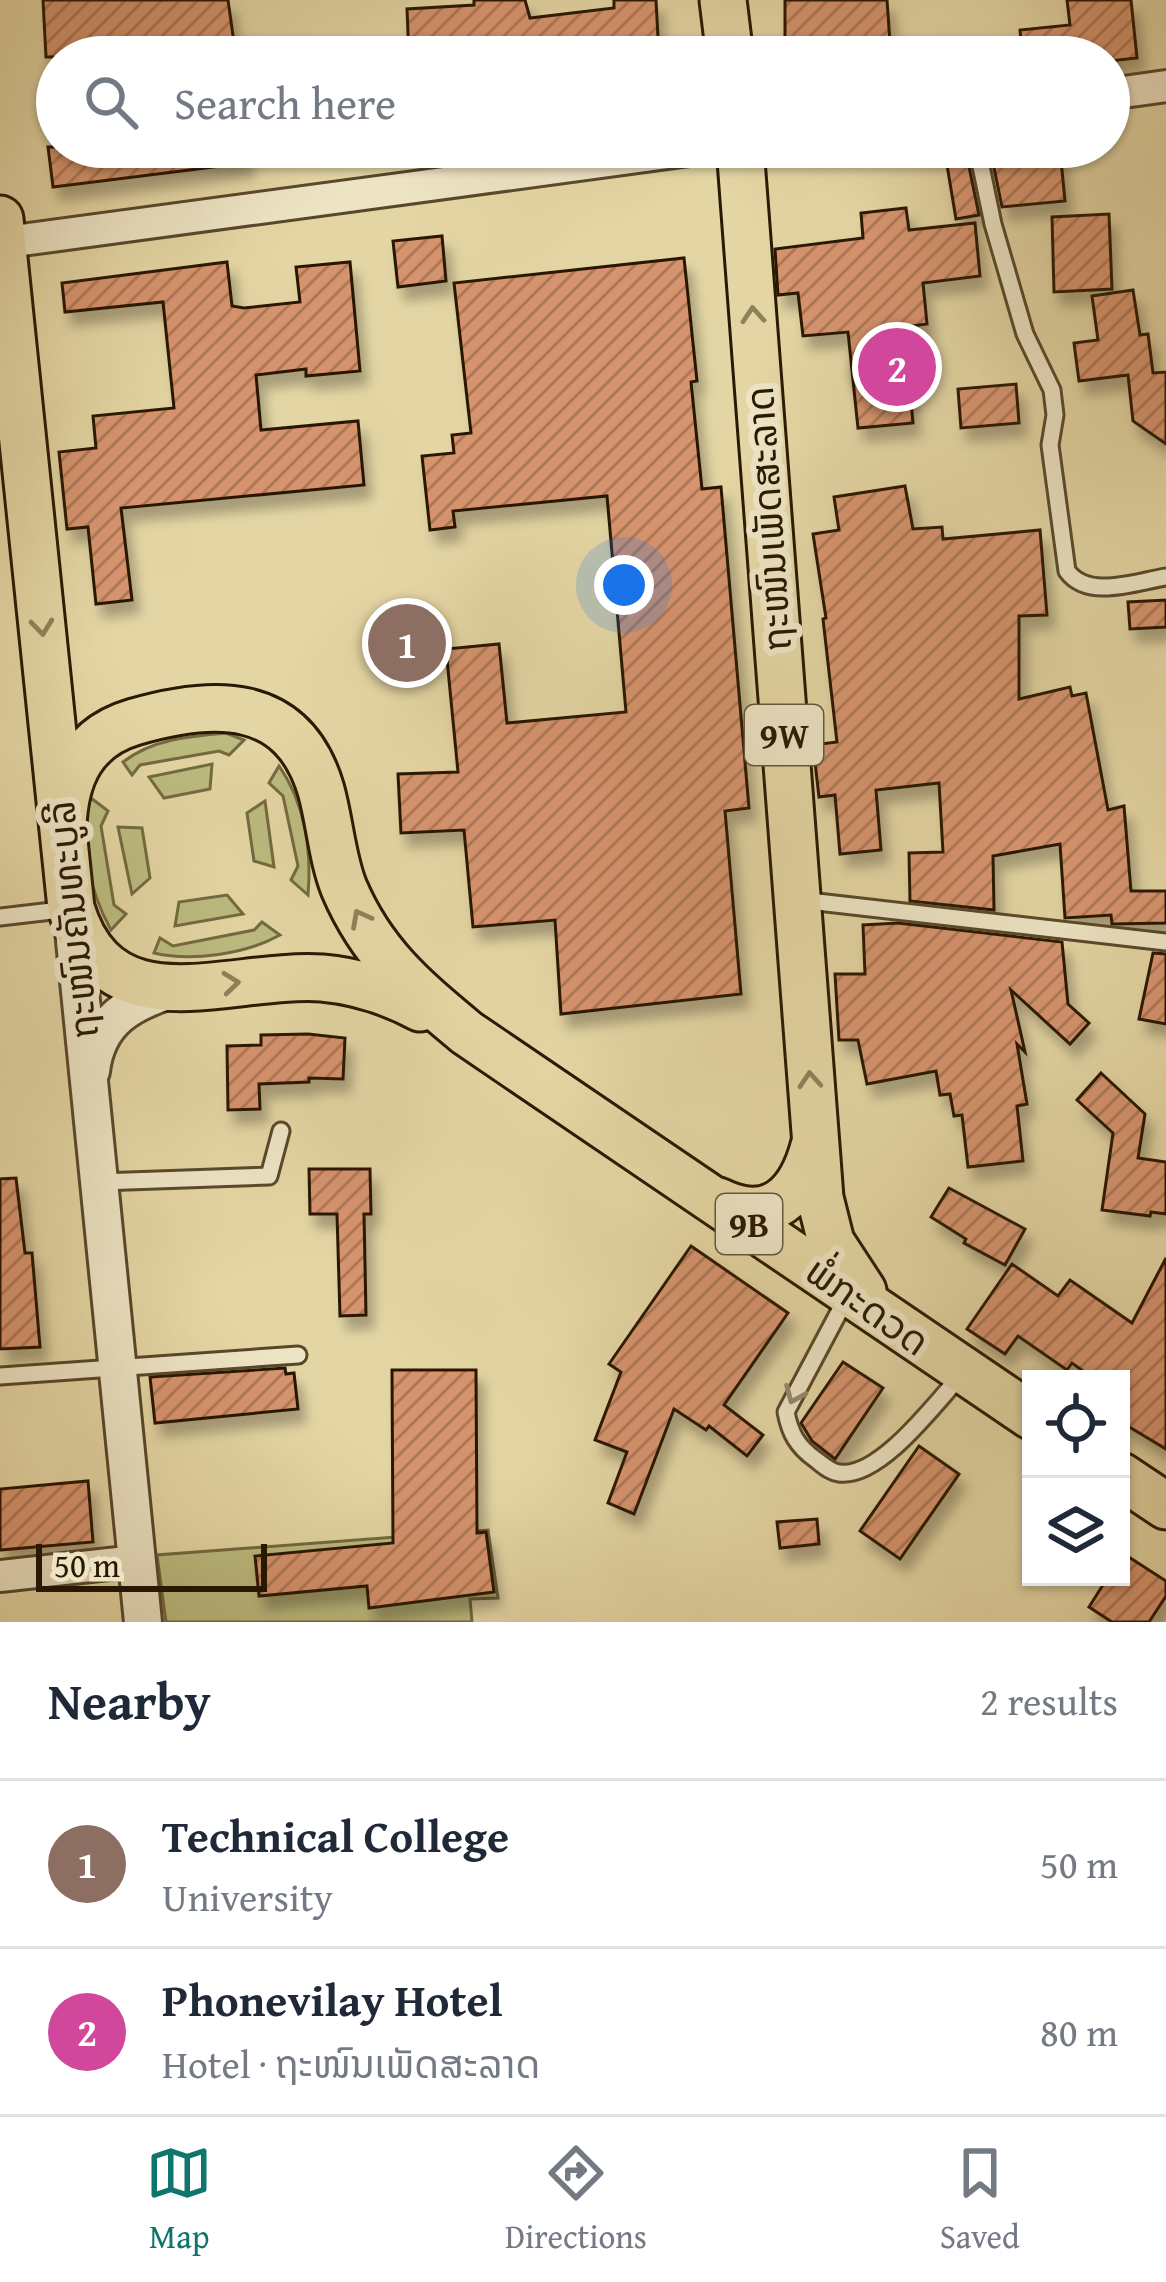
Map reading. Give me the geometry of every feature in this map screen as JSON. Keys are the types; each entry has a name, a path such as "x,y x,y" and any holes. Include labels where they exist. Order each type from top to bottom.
{"main road":[{"path":"724,0 728,36"},
{"name":"ຖະໜົນເພັດສະລາດ","path":"742,168 814,1146 831,1242 862,1300"},
{"name":"ຖະໜົນຄັນທະບູລີ","path":"1,235 71,908"},
{"name":"9B","path":"63,826 64,795 74,766 92,743 116,727 212,706 243,708 270,719 293,738 310,763 343,885 368,934 387,963 467,1033"},
{"name":"9B","path":"71,908 80,936 97,960 112,973 147,988 322,978 400,998 467,1033"},
{"name":"ພໍ່ກະດວດ","path":"467,1033 1022,1410"},
{"path":"710,1197 749,1211 768,1208 799,1185 814,1146"},
{"path":"1124,1478 1166,1506"}],"street":[{"path":"1130,91 1166,86"},
{"path":"1,235 542,168"},
{"name":"ຖະໜົນຄັນທະບູລີ","path":"71,908 143,1622"},
{"path":"88,1093 94,1046 106,1028 138,1001 176,988"},
{"path":"0,1576 136,1561"}],"lane":[{"path":"981,168 1025,334 1052,390 1050,445 1067,571 1076,584 1091,588 1166,577"},
{"path":"797,900 1166,942"},
{"path":"0,916 71,908"},
{"path":"98,1182 269,1176 281,1131"},
{"path":"862,1300 786,1412 802,1450 834,1473 848,1474 883,1459 964,1372"},
{"path":"0,1376 298,1354"}],"green space":[{"path":"226,733 244,740 229,755 219,751 140,765 132,775 123,762 159,744"},
{"path":"212,764 210,789 164,798 149,777"},
{"path":"279,766 305,828 308,895 291,880 298,866 283,796 269,783"},
{"path":"91,798 108,811 101,826 114,905 126,914 111,930 97,900 85,847"},
{"path":"265,801 274,867 254,861 247,813"},
{"path":"118,827 142,828 150,878 132,894"},
{"path":"227,895 243,914 175,926 179,902"},
{"path":"262,922 280,935 218,954 154,953 160,938 173,946 254,930"},
{"path":"488,1530 498,1598 470,1599 472,1622 166,1622 157,1555"}],"building":[{"path":"43,0 228,0 233,36 45,36"},
{"path":"474,0 525,0 530,18 614,8 614,0 656,0 658,36 408,36 407,9 474,5"},
{"path":"785,0 887,0 890,36 785,36"},
{"path":"1067,0 1131,0 1137,58 1130,59 1130,36 1021,36 1020,30 1070,25"},
{"path":"51,168 206,168 53,187"},
{"path":"948,168 969,168 979,215 956,219"},
{"path":"994,168 1062,168 1065,201 1002,207"},
{"path":"906,208 909,230 975,223 980,276 923,283 927,324 904,327 913,423 858,428 848,332 803,336 798,293 778,295 775,249 863,238 861,213"},
{"path":"1109,214 1112,289 1054,292 1052,217"},
{"path":"442,236 446,281 398,287 393,241"},
{"path":"684,258 702,489 721,487 749,808 725,811 741,994 561,1014 555,920 473,927 464,830 401,833 398,774 458,772 446,649 499,644 507,723 626,712 607,496 453,511 455,527 430,530 422,456 454,453 452,435 471,433 454,283"},
{"path":"227,262 232,306 244,308 300,302 296,267 350,262 360,371 306,376 306,369 256,375 261,430 358,421 364,485 121,508 132,600 96,604 88,527 67,529 59,452 96,448 93,416 174,408 163,302 65,312 62,283"},
{"path":"1133,290 1140,335 1148,334 1153,373 1166,372 1166,444 1133,421 1128,375 1079,381 1074,343 1098,340 1092,296"},
{"path":"1016,384 1019,423 961,428 958,389"},
{"path":"905,486 913,529 942,527 943,539 1040,530 1047,615 1019,616 1019,699 1070,687 1072,696 1086,693 1108,810 1124,806 1131,891 1166,891 1166,923 1112,924 1111,915 1065,918 1060,844 993,856 994,910 910,901 909,853 943,852 939,783 876,790 881,850 840,854 835,795 819,797 813,745 837,742 813,534 839,530 834,497"},
{"path":"1166,600 1166,627 1130,629 1128,602"},
{"path":"898,923 1062,942 1068,1004 1089,1023 1070,1044 1011,990 1025,1052 1017,1044 1027,1104 1017,1106 1023,1161 968,1167 962,1115 954,1116 950,1094 940,1095 936,1071 867,1084 858,1040 839,1040 835,974 865,974 863,925"},
{"path":"1153,953 1166,954 1166,1024 1139,1019"},
{"path":"261,1035 345,1038 343,1079 259,1084 260,1109 228,1110 227,1046 261,1045"},
{"path":"1101,1073 1145,1114 1138,1158 1166,1162 1166,1214 1102,1210 1113,1133 1077,1100"},
{"path":"309,1169 370,1169 371,1214 364,1214 366,1315 340,1316 337,1214 310,1214"},
{"path":"16,1178 25,1253 32,1253 40,1347 0,1349 0,1179"},
{"path":"949,1188 1025,1229 1005,1265 964,1243 966,1239 931,1217"},
{"path":"691,1246 788,1313 724,1405 763,1435 747,1456 709,1426 706,1430 674,1409 634,1514 608,1503 627,1452 595,1440 621,1372 609,1364"},
{"path":"1166,1258 1166,1449 1130,1427 1130,1370 1082,1370 1072,1363 1067,1370 1018,1336 1005,1354 967,1329 1012,1264 1058,1296 1070,1280 1132,1323"},
{"path":"843,1362 883,1388 835,1459 812,1441 801,1423"},
{"path":"285,1368 286,1374 294,1373 298,1409 155,1423 150,1377"},
{"path":"392,1370 476,1370 477,1533 486,1532 494,1592 369,1608 367,1586 259,1596 255,1556 393,1543"},
{"path":"919,1446 959,1474 900,1559 860,1531"},
{"path":"88,1481 93,1542 0,1550 0,1489"},
{"path":"817,1519 819,1544 780,1548 777,1522"},
{"path":"1130,1558 1166,1581 1166,1596 1149,1622 1112,1622 1089,1607 1102,1586 1130,1586"}],"place":[{"name":"Phonevilay Hotel","path":"897,367"},
{"name":"Technical College","path":"407,643"}]}
